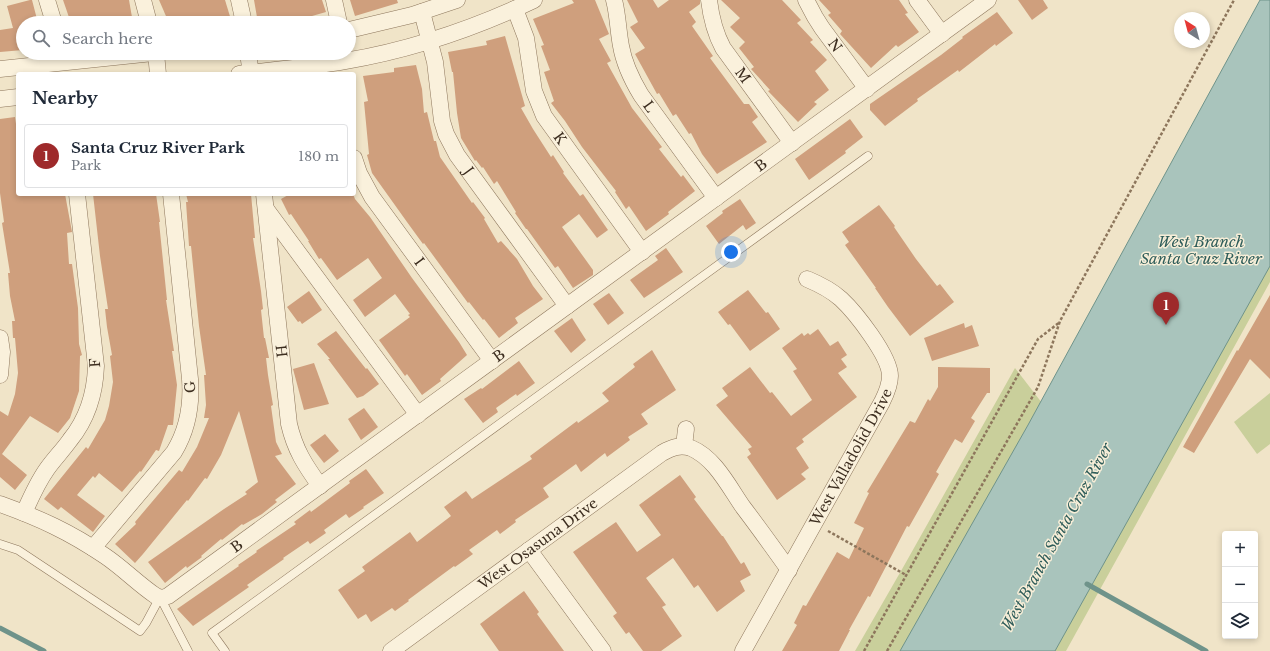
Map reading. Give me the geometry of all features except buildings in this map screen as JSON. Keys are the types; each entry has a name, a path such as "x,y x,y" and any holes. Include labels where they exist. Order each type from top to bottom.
{"street":[{"path":"47,0 52,16"},
{"path":"143,0 148,16"},
{"path":"239,0 242,16"},
{"path":"334,0 337,16"},
{"path":"356,29 387,22 430,7 457,0"},
{"name":"L","path":"614,0 620,45 631,76 641,95 716,198"},
{"name":"M","path":"709,0 713,24 723,48 792,143"},
{"name":"N","path":"806,0 822,28 867,88"},
{"path":"917,0 942,34"},
{"name":"B","path":"160,597 168,596 173,593 988,0"},
{"path":"265,72 345,63 430,40 479,24 524,3"},
{"name":"K","path":"524,3 526,38 534,91 538,104 544,116 642,252"},
{"name":"J","path":"430,7 430,40 437,78 442,121 451,145 568,306"},
{"path":"0,69 89,60"},
{"path":"155,60 158,72"},
{"path":"247,72 248,60"},
{"path":"0,99 16,97"},
{"name":"I","path":"356,164 359,173 369,191 492,361"},
{"name":"F","path":"24,513 40,478 78,430 90,405 94,391 96,366 77,196"},
{"name":"G","path":"93,548 174,452 181,440 189,415 191,391 190,379 170,196"},
{"name":"H","path":"265,201 418,415"},
{"name":"H","path":"265,201 289,424 292,437 300,457 320,486"},
{"name":"West Valladolid Drive","path":"743,651 882,402 896,374 887,362 881,350 851,310 830,291 807,279"},
{"path":"0,338 2,352 0,375"},
{"path":"686,429 687,447 698,452 715,467 788,570"},
{"name":"West Osasuna Drive","path":"391,651 662,453 680,446 687,447"},
{"path":"0,504 55,525 93,548 125,570 150,592 160,597"},
{"path":"529,550 603,651"}],"lane":[{"path":"225,651 212,633 868,156"},
{"path":"0,544 18,550 140,631 160,597"},
{"path":"160,597 188,651"}],"path":[{"path":"887,651 1038,387 1060,321 1234,0"},
{"path":"864,651 1038,339 1060,321"},
{"path":"814,523 906,575"}],"green space":[{"name":"West Branch Santa Cruz River","path":"1270,0 1270,282 1066,651 855,651 1015,368 1042,403"},
{"path":"1270,393 1270,444 1257,454 1234,422"}],"water":[{"name":"West Branch Santa Cruz River","path":"1260,0 1270,0 1270,266 1055,651 900,651 1028,425"}],"waterway":[{"path":"1087,584 1206,651"},
{"path":"0,628 44,651"}],"place":[{"name":"Santa Cruz River Park","path":"1166,325"}]}
